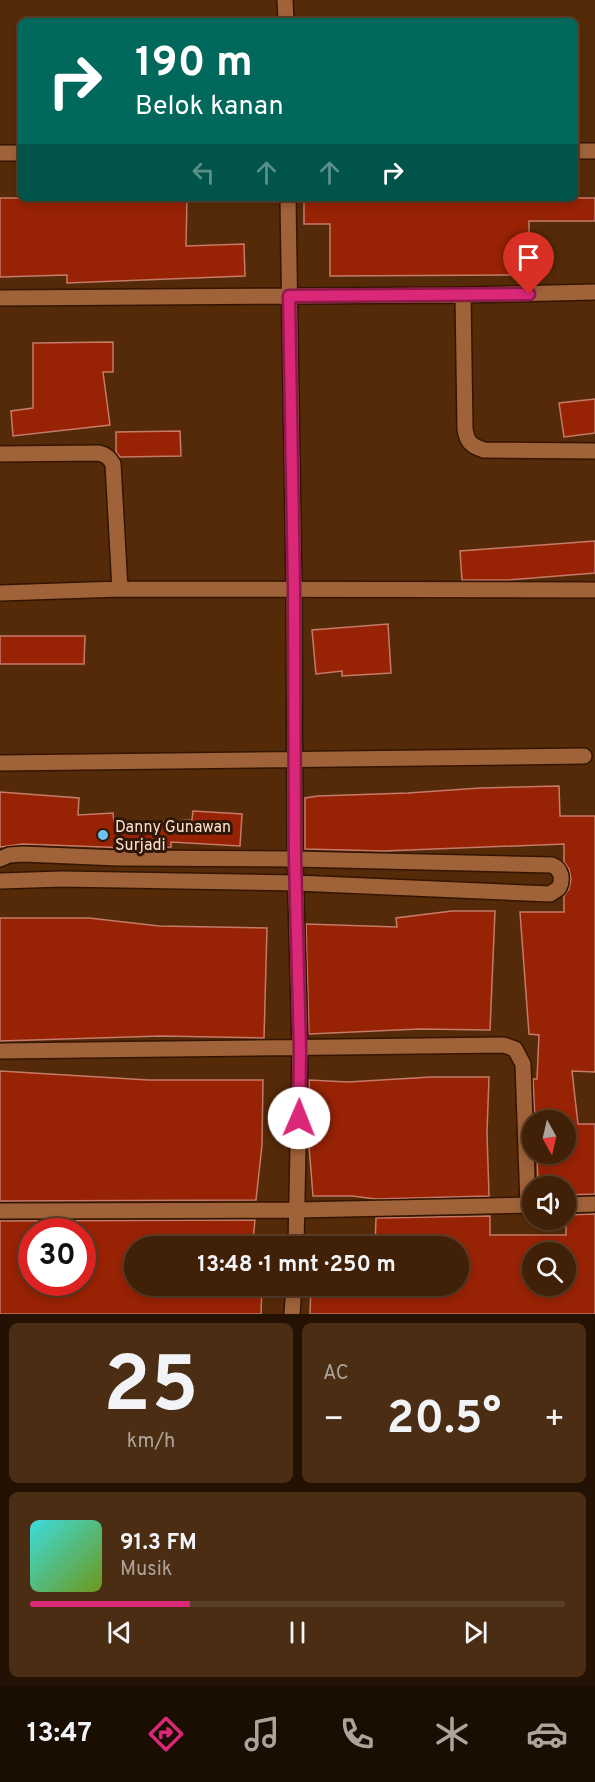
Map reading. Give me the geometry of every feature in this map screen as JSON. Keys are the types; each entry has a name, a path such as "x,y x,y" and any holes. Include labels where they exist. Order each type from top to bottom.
{"street":[{"path":"285,0 286,18"},
{"path":"578,151 595,150"},
{"path":"0,153 18,153"},
{"path":"288,201 294,588 295,859 300,1049 297,1236"},
{"path":"0,298 595,292"},
{"path":"463,295 465,429 467,440 472,446 484,450 595,451"},
{"path":"0,454 99,453 105,454 110,459 113,464 120,589"},
{"path":"0,593 120,589 294,588 454,591 595,590"},
{"path":"0,763 585,756"},
{"path":"0,859 9,855 23,854 118,858 295,859 552,865 559,870 561,878 559,888 550,894 296,883 62,879 0,881"},
{"path":"0,1051 504,1045 515,1049 524,1064 529,1176"},
{"path":"576,1205 595,1204"},
{"path":"0,1211 298,1210 522,1205"},
{"path":"292,1314 293,1296"}],"building":[{"path":"0,198 18,198 18,201 187,201 186,246 244,244 245,276 67,283 67,275 0,277"},
{"path":"578,198 595,198 595,221 529,221 529,275 330,276 330,224 304,224 304,201 578,201"},
{"path":"113,342 113,372 103,372 110,425 13,436 11,411 33,408 33,343"},
{"path":"595,399 595,433 564,437 559,403"},
{"path":"180,431 181,456 120,457 116,452 116,432"},
{"path":"595,541 595,573 508,580 462,580 460,551"},
{"path":"388,624 391,673 342,676 342,671 316,674 312,630"},
{"path":"0,636 85,636 84,664 0,664"},
{"path":"559,786 560,816 595,816 595,1072 572,1071 578,1124 595,1124 595,1194 576,1195 576,1176 538,1176 537,1164 576,1164 576,1110 535,1110 533,1079 537,1079 539,1035 529,1034 520,912 564,912 564,896 569,889 571,879 569,869 564,862 564,844 384,851 305,849 305,798"},
{"path":"0,792 79,798 78,815 113,813 114,822 192,820 193,811 242,814 240,846 171,842 171,847 130,848 23,844 0,847"},
{"path":"452,911 495,911 490,1030 420,1029 309,1034 306,924 397,927 396,918"},
{"path":"0,918 89,918 159,926 267,928 264,1038 161,1036 0,1041"},
{"path":"0,1071 148,1080 263,1080 262,1145 256,1200 0,1201"},
{"path":"431,1077 489,1077 487,1133 489,1196 376,1199 352,1196 313,1196 309,1146 312,1146 309,1080 348,1082"},
{"path":"595,1214 595,1314 310,1314 311,1296 469,1296 469,1236 375,1236 376,1218 490,1216 490,1235 566,1235 566,1230 576,1230 576,1215"},
{"path":"255,1220 253,1236 124,1236 124,1296 262,1296 261,1314 0,1314 0,1221 18,1221 18,1296 96,1296 96,1221"}],"place":[{"name":"Danny Gunawan Surjadi","path":"103,835"}],"route":[{"path":"299,1118 300,1049 295,859 294,588 289,296 529,294"}]}
